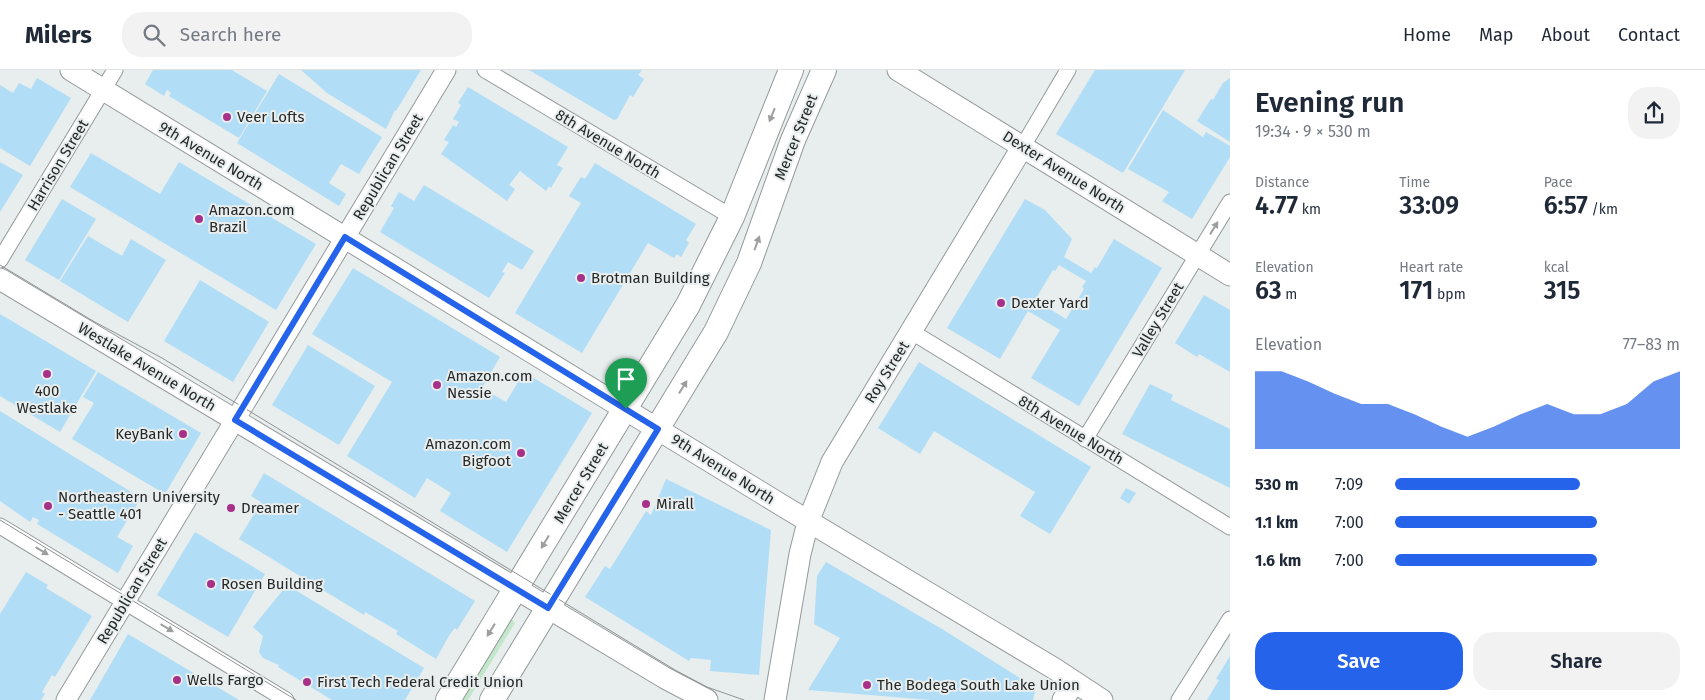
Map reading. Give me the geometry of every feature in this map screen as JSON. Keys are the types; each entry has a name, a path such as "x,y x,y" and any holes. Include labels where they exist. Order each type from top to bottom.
{"main road":[{"name":"9th Avenue North","path":"71,70 808,522 1068,691 1096,698"},
{"name":"Mercer Street","path":"448,700 688,305 732,217 791,70"},
{"name":"Mercer Street","path":"492,700 716,332 739,286 793,140 824,70"},
{"name":"Dexter Avenue North","path":"898,70 1230,274"},
{"name":"Roy Street","path":"776,700 800,554 808,522 832,462 1023,146"},
{"name":"Westlake Avenue North","path":"0,279 665,678 707,700"}],"street":[{"name":"Harrison Street","path":"0,260 115,70"},
{"name":"Republican Street","path":"66,700 446,70"},
{"name":"8th Avenue North","path":"485,70 732,217"},
{"name":"Roy Street","path":"1023,146 1068,70"},
{"name":"Valley Street","path":"1085,439 1230,202"},
{"name":"8th Avenue North","path":"912,332 1230,526"},
{"path":"0,526 286,700"},
{"path":"1179,700 1230,619"}],"green space":[{"path":"511,618 515,623 468,700 460,700"}],"building":[{"name":"Veer Lofts","path":"153,70 232,70 267,91 239,138 169,96 171,93 167,90 164,96 145,84"},
{"path":"301,70 421,70 395,110 386,129 327,93"},
{"path":"529,70 642,70 638,75 644,79 633,97 630,95 617,119 614,120"},
{"path":"1095,70 1185,70 1123,173 1056,134"},
{"path":"279,74 382,137 359,174 341,164 329,183 346,194 339,206 237,143"},
{"path":"37,78 71,98 30,166 0,148 0,85 13,93 19,83 31,89"},
{"path":"1230,78 1230,142 1197,121 1223,83"},
{"path":"468,87 568,147 557,165 563,168 551,188 549,186 546,191 520,171 509,185 515,189 507,201 441,154 449,142 444,140 453,125 456,127 459,122 453,119 461,105 458,103"},
{"path":"1163,110 1203,137 1206,132 1230,146 1230,157 1192,219 1162,201 1169,192 1128,169"},
{"name":"Amazon.com Brazil","path":"91,153 160,194 179,162 316,244 276,310 70,187"},
{"path":"0,162 23,175 0,212"},
{"name":"Brotman Building","path":"595,163 696,224 686,240 689,243 681,257 677,254 674,258 648,243 582,353 515,313 581,203 569,196 581,177 585,179"},
{"path":"424,185 534,251 522,270 508,262 502,272 505,273 489,298 380,232 394,208 391,206 399,192 414,201"},
{"path":"62,199 96,219 59,280 25,260"},
{"name":"Dexter Yard","path":"1025,199 1045,210 1072,239 1064,257 1091,273 1095,267 1097,268 1114,239 1162,268 1079,406 1031,378 1060,330 1028,311 1000,359 947,328","holes":["1059,265 1086,281 1082,287 1084,289 1066,319 1035,300 1053,270 1055,271"]},
{"path":"88,236 122,256 131,239 166,260 128,322 60,281"},
{"name":"Amazon.com Nessie","path":"353,268 500,357 482,388 506,402 524,372 592,413 507,552 440,511 451,493 427,478 415,498 347,456 392,382 312,334"},
{"path":"200,280 269,322 233,382 164,341"},
{"path":"1204,295 1230,310 1230,372 1199,354 1197,357 1175,343"},
{"name":"400 Westlake","path":"0,314 96,371 60,432 0,396"},
{"path":"308,345 375,386 339,445 272,405"},
{"path":"919,362 1091,467 1050,534 1020,516 1035,492 934,431 920,454 878,428"},
{"path":"98,372 201,433 165,494 72,439 94,403 83,397"},
{"path":"1150,384 1173,395 1171,400 1230,429 1230,488 1122,434"},
{"path":"0,411 141,498 117,537 133,546 118,573 37,524 39,520 33,517 30,522 0,501"},
{"path":"264,473 475,601 457,630 455,628 450,634 436,659 396,634 398,631 365,612 364,615 239,539 261,502 251,496"},
{"path":"666,479 771,530 759,675 710,671 711,660 691,658 689,661 585,597 605,566 610,569 646,511 651,515"},
{"path":"1126,488 1136,493 1129,504 1120,498"},
{"name":"Rosen Building","path":"195,532 265,574 228,637 157,595"},
{"path":"826,562 942,629 1031,685 1035,692 1033,700 931,700 808,690 840,638 814,624 817,576"},
{"path":"26,572 48,585 46,588 92,616 55,677 52,675 42,692 45,694 41,700 0,700 0,614"},
{"path":"287,585 424,668 405,700 332,700 278,667 279,665 263,658 259,652 263,636 253,627"},
{"path":"128,634 239,700 90,700"},
{"path":"1230,656 1230,700 1207,700 1219,680 1216,679"}],"tram line":[{"path":"0,265 93,321 162,358 675,670 707,687 744,700"},
{"path":"0,520 296,700"}],"place":[{"name":"Veer Lofts","path":"227,117"},
{"name":"Amazon.com Brazil","path":"199,219"},
{"name":"Brotman Building","path":"581,278"},
{"name":"Dexter Yard","path":"1001,303"},
{"name":"400 Westlake","path":"47,374"},
{"name":"Amazon.com Nessie","path":"437,385"},
{"name":"KeyBank","path":"183,434"},
{"name":"Amazon.com Bigfoot","path":"521,453"},
{"name":"Mirall","path":"646,504"},
{"name":"Northeastern University - Seattle 401","path":"48,506"},
{"name":"Dreamer","path":"231,508"},
{"name":"Rosen Building","path":"211,584"},
{"name":"Wells Fargo","path":"177,680"},
{"name":"First Tech Federal Credit Union","path":"307,682"},
{"name":"The Bodega South Lake Union","path":"867,685"}],"route":[{"path":"345,237 626,409 658,429 548,608 235,420 345,237"}]}
